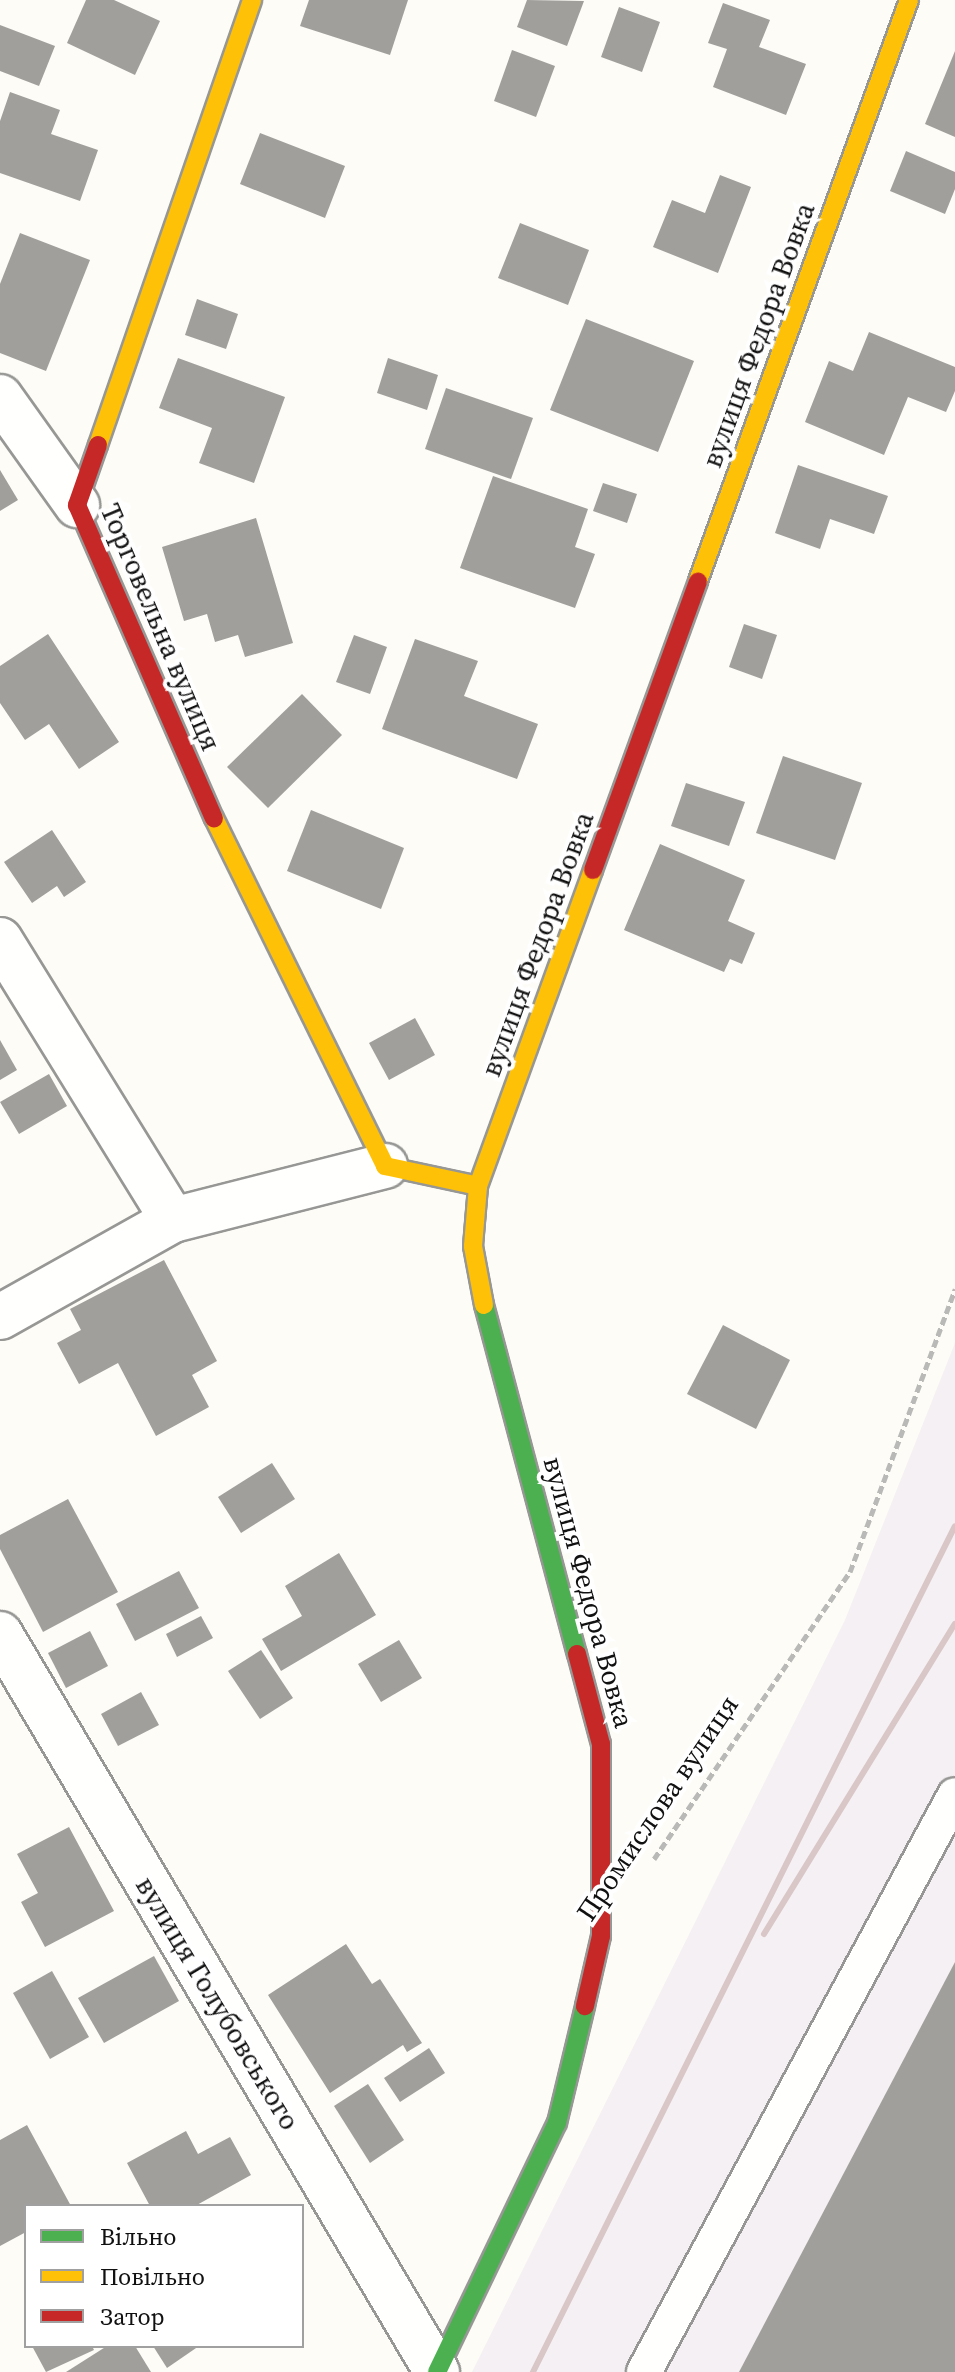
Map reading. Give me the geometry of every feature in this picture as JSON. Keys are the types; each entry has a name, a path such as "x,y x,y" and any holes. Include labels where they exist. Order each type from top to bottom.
{"street":[{"name":"Торговельна вулиця","path":"252,0 77,505 203,795 385,1166"},
{"name":"вулиця Федора Вовка","path":"601,1936 601,1744 484,1305 473,1246 478,1186 909,0"},
{"path":"0,397 77,505"},
{"path":"0,940 173,1220"},
{"path":"0,1317 173,1220 385,1166 478,1186"},
{"name":"вулиця Голубовського","path":"0,1634 437,2372"},
{"name":"Промислова вулиця","path":"437,2372 557,2123 601,1936"}],"lane":[{"path":"644,2372 955,1795"}],"path":[{"name":"Промислова вулиця","path":"646,1871 850,1572 955,1289"}],"shaded area":[{"path":"955,1343 955,2372 472,2372 845,1620"}],"building":[{"path":"86,0 114,0 160,21 135,75 67,43"},
{"path":"309,0 408,0 390,55 300,26"},
{"path":"527,0 584,1 567,46 517,27"},
{"path":"723,3 770,20 759,47 806,64 786,115 713,87 727,49 708,43"},
{"path":"619,7 660,22 642,72 601,57"},
{"path":"0,25 55,46 39,86 0,71"},
{"path":"512,50 555,66 536,117 494,101"},
{"path":"955,51 955,137 925,124"},
{"path":"10,92 60,110 51,134 98,150 80,201 0,173 0,121"},
{"path":"260,133 345,166 325,218 240,184"},
{"path":"906,151 955,172 955,189 945,214 890,191"},
{"path":"720,175 751,187 718,273 653,247 672,200 705,213"},
{"path":"520,223 589,250 568,305 498,278"},
{"path":"20,233 90,260 46,371 0,353 0,284"},
{"path":"197,299 238,314 226,349 185,335"},
{"path":"586,319 694,361 658,452 550,410"},
{"path":"869,332 955,367 955,391 946,412 908,397 884,455 805,422 829,361 853,371"},
{"path":"178,358 285,397 254,483 199,463 212,428 159,408"},
{"path":"388,358 438,375 427,410 377,393"},
{"path":"446,388 533,418 511,479 425,449"},
{"path":"798,465 888,496 874,534 830,519 820,549 775,533"},
{"path":"0,470 18,500 0,511"},
{"path":"493,476 588,509 575,547 595,554 575,608 460,568"},
{"path":"603,483 637,494 627,523 593,511"},
{"path":"256,518 293,643 245,657 238,635 215,642 207,614 184,621 162,547"},
{"path":"744,624 777,635 762,679 729,667"},
{"path":"48,634 119,742 79,769 49,724 25,740 0,703 0,666"},
{"path":"354,635 387,647 370,694 336,682"},
{"path":"415,639 478,661 464,696 538,724 517,779 382,729"},
{"path":"302,694 342,735 268,808 227,767"},
{"path":"783,756 862,783 835,860 756,833"},
{"path":"686,783 745,802 729,846 671,826"},
{"path":"311,810 404,848 381,909 287,871"},
{"path":"52,830 86,882 64,897 57,886 32,903 4,862"},
{"path":"660,844 745,880 728,921 755,933 742,964 730,959 724,972 624,930"},
{"path":"415,1018 435,1055 389,1080 369,1043"},
{"path":"0,1040 17,1070 0,1080"},
{"path":"49,1074 67,1106 19,1134 0,1102"},
{"path":"164,1260 217,1361 192,1375 209,1407 156,1436 118,1363 79,1384 57,1343 81,1330 70,1309"},
{"path":"723,1325 790,1360 756,1429 687,1394"},
{"path":"272,1463 295,1499 241,1533 218,1497"},
{"path":"68,1499 118,1592 43,1632 0,1549 0,1535"},
{"path":"339,1553 376,1615 281,1671 262,1639 302,1616 285,1586"},
{"path":"179,1571 199,1608 135,1641 116,1604"},
{"path":"201,1616 213,1638 177,1657 166,1634"},
{"path":"90,1631 108,1666 66,1688 48,1653"},
{"path":"399,1640 422,1678 381,1702 358,1664"},
{"path":"261,1650 293,1698 260,1719 228,1671"},
{"path":"141,1692 159,1725 118,1746 101,1714"},
{"path":"69,1827 114,1911 45,1947 21,1902 38,1893 17,1854"},
{"path":"346,1944 372,1984 380,1979 422,2043 407,2052 403,2045 330,2093 268,1995"},
{"path":"154,1956 179,2001 104,2043 78,1998"},
{"path":"955,1962 955,2372 739,2372"},
{"path":"52,1971 89,2037 50,2059 13,1993"},
{"path":"429,2048 445,2073 400,2102 384,2078"},
{"path":"368,2084 404,2140 370,2163 334,2106"},
{"path":"27,2125 70,2204 24,2204 24,2233 0,2246 0,2140"},
{"path":"186,2131 198,2154 230,2137 251,2175 199,2204 149,2204 127,2163"},
{"path":"33,2348 94,2350 46,2372"},
{"path":"104,2348 136,2348 151,2372 66,2372"},
{"path":"154,2348 196,2348 167,2368"}],"railway":[{"path":"533,2372 955,1526"},
{"path":"764,1934 955,1624"}],"traffic: fast":[{"path":"484,1305 577,1654"},
{"path":"437,2372 557,2123 585,2006"}],"traffic: slow":[{"path":"98,445 252,0"},
{"path":"698,581 909,0"},
{"path":"214,818 385,1166 478,1186"},
{"path":"484,1305 473,1246 478,1186 593,870"}],"traffic: jam":[{"path":"98,445 77,505 214,818"},
{"path":"593,870 698,581"},
{"path":"577,1654 601,1744 601,1936 585,2006"}]}
